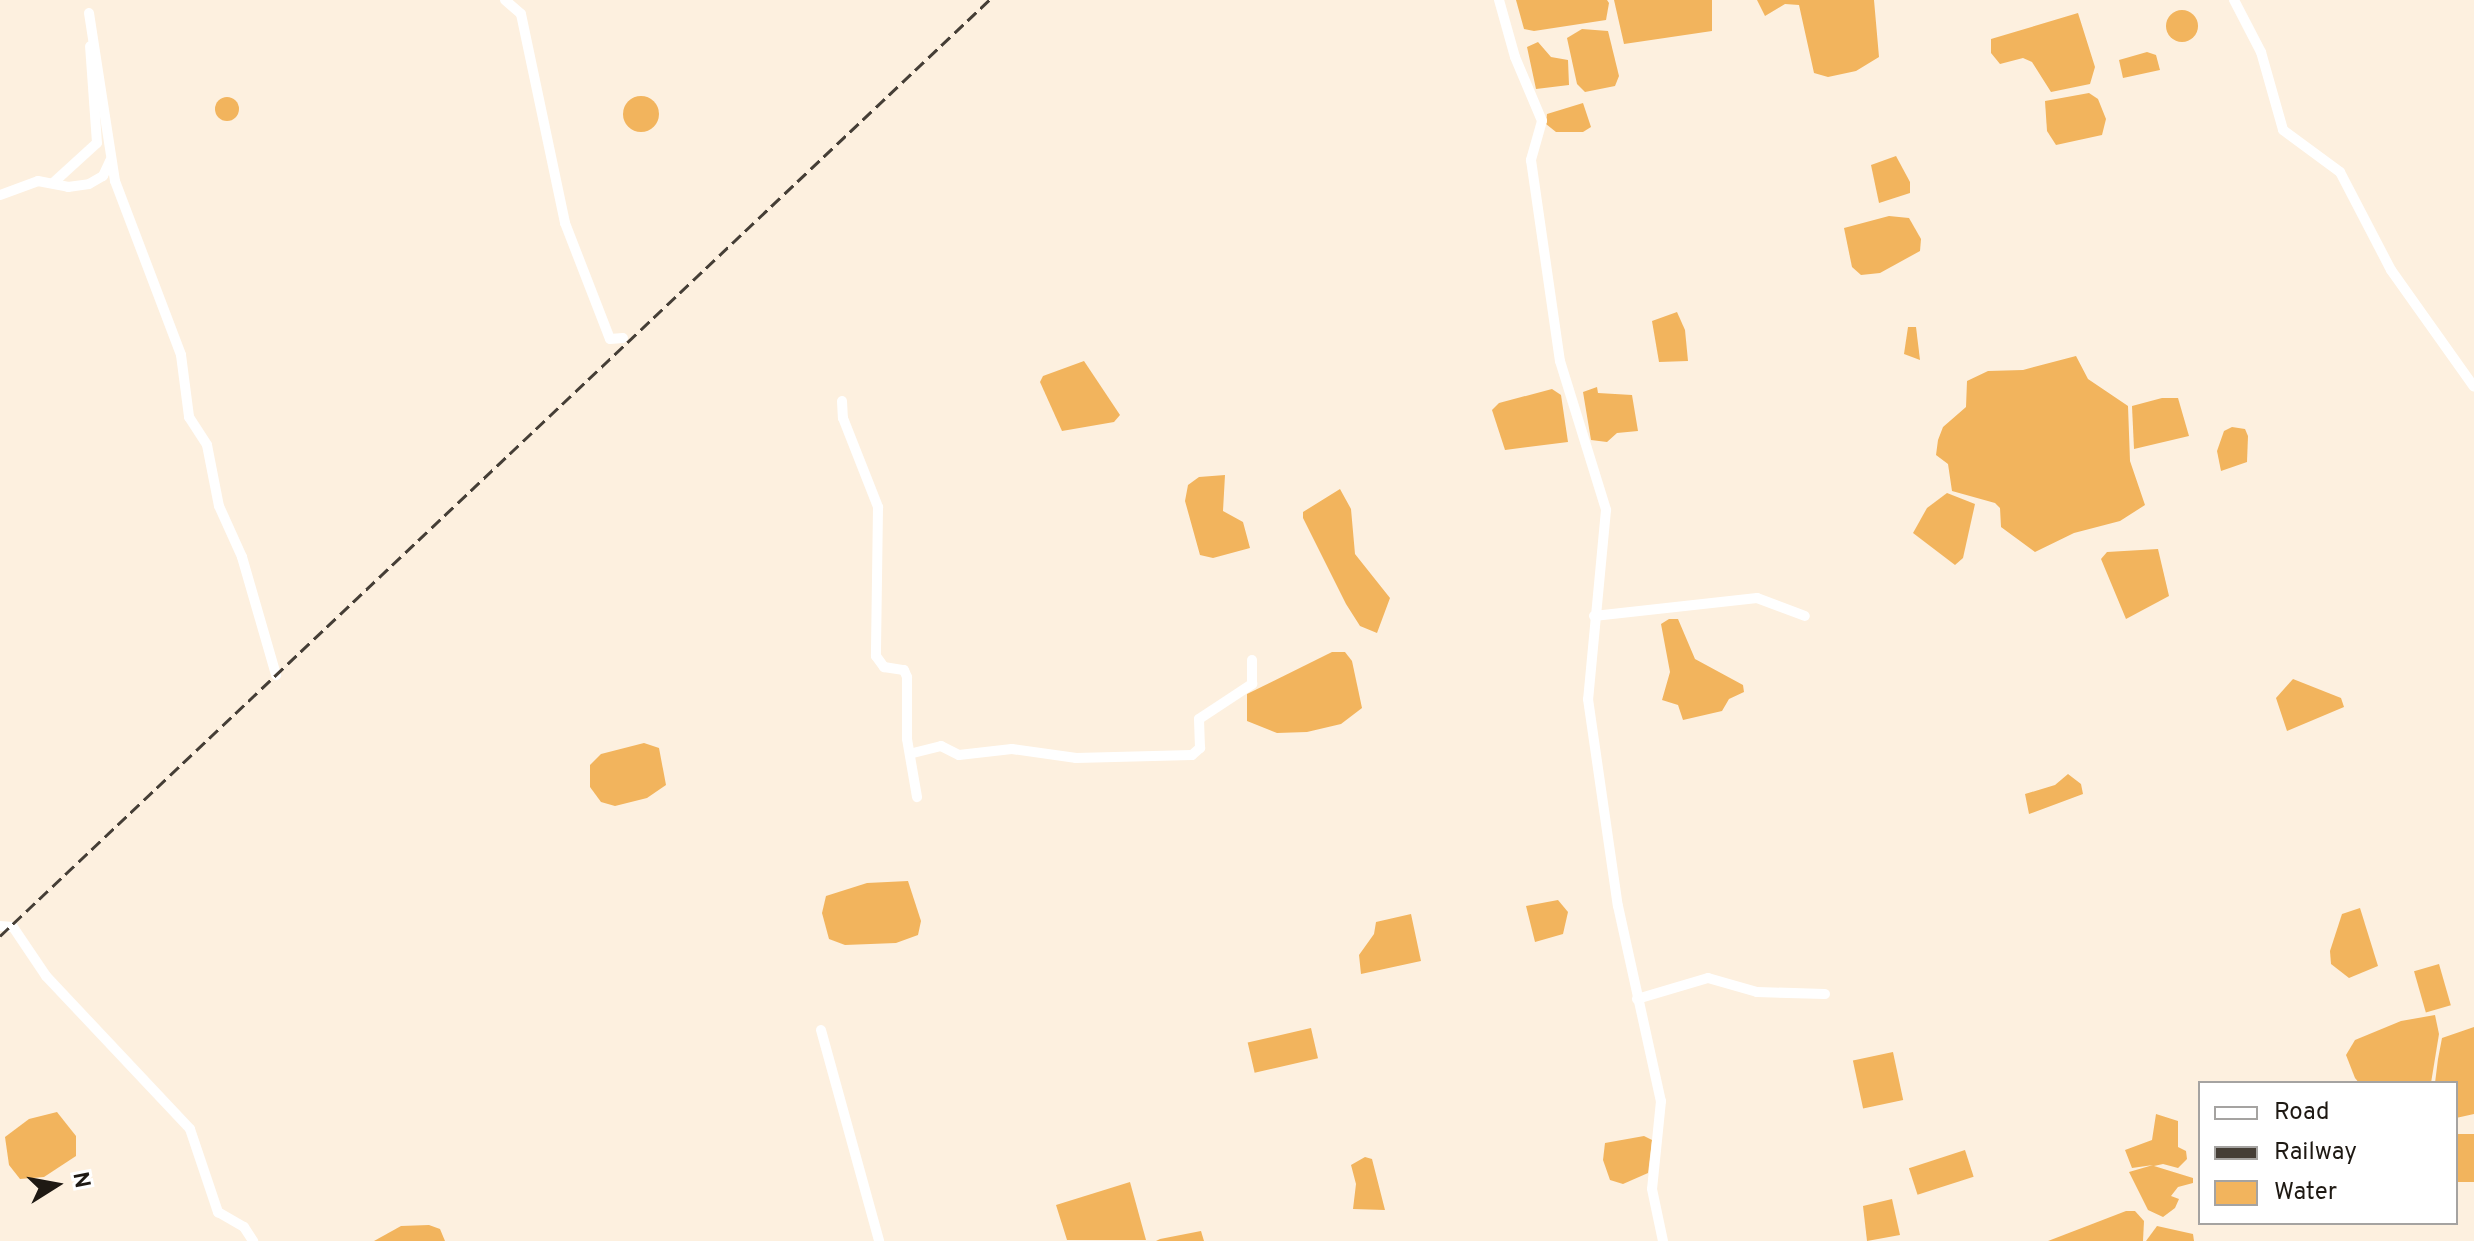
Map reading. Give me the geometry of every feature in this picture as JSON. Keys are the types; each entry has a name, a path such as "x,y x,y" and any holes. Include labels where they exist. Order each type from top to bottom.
{"street":[{"path":"505,0 521,14 565,223 610,339 623,338"},
{"path":"1499,0 1530,100 1542,121 1531,160 1560,361 1606,510 1588,699 1637,999 1661,1101 1652,1189 1663,1241"},
{"path":"2234,0 2261,52 2283,130 2340,172 2391,270 2474,387"},
{"path":"89,13 111,159 181,355 189,417 207,445 219,506 242,557 276,675"},
{"path":"53,183 97,143 91,27"},
{"path":"0,195 38,181 89,184 103,176 111,159"},
{"path":"842,401 843,418 878,507 876,656 884,667 904,670 907,677 907,739 913,753 917,797"},
{"path":"1594,616 1757,598 1805,616"},
{"path":"913,753 941,746 959,755 1012,749 1076,758 1192,755 1200,748 1199,719 1252,684 1252,660"},
{"path":"0,926 13,927 46,976 190,1129 218,1212 244,1227 253,1241"},
{"path":"1637,999 1708,978 1757,992 1825,994"},
{"path":"821,1030 879,1241"}],"water":[{"path":"1516,0 1607,0 1609,3 1606,20 1534,31 1524,29"},
{"path":"1614,0 1712,0 1712,31 1624,44"},
{"path":"1757,0 1874,0 1879,57 1856,71 1828,77 1814,73 1799,5 1785,4 1765,16"},
{"path":"2182,10 2193,15 2198,26 2193,37 2182,42 2171,37 2166,26 2171,15"},
{"path":"2078,13 2095,67 2090,84 2051,92 2032,62 2023,58 2000,64 1991,53 1991,39"},
{"path":"1582,29 1608,31 1619,76 1615,86 1585,92 1577,84 1567,38"},
{"path":"1538,42 1551,57 1568,60 1569,85 1536,89 1527,47"},
{"path":"2147,52 2156,55 2160,70 2123,78 2119,60"},
{"path":"2089,93 2098,99 2106,119 2102,135 2056,145 2047,131 2045,101"},
{"path":"641,96 653,102 659,114 653,126 641,132 629,126 623,114 629,102"},
{"path":"227,97 235,101 239,109 235,117 227,121 219,117 215,109 219,101"},
{"path":"1583,103 1591,127 1583,132 1556,132 1546,124 1547,114"},
{"path":"1896,156 1910,182 1910,193 1879,203 1871,165"},
{"path":"1889,216 1909,218 1921,239 1920,251 1880,273 1861,275 1852,267 1844,228"},
{"path":"1677,312 1685,330 1688,361 1659,362 1652,321"},
{"path":"1908,327 1916,327 1920,360 1904,354"},
{"path":"2076,356 2088,379 2128,406 2130,461 2145,505 2120,521 2074,533 2035,552 2001,527 2000,508 1995,503 1952,491 1948,464 1936,455 1938,440 1943,427 1966,407 1967,381 1988,371 2023,370"},
{"path":"1084,361 1120,415 1114,422 1062,431 1040,382 1043,376"},
{"path":"1597,387 1598,393 1632,395 1638,431 1617,433 1607,442 1591,440 1583,392"},
{"path":"1552,389 1561,395 1568,442 1505,450 1492,410 1499,403"},
{"path":"2162,398 2178,398 2189,436 2134,449 2132,406"},
{"path":"2232,427 2245,429 2248,436 2247,462 2221,471 2217,451 2224,431"},
{"path":"1225,475 1223,511 1243,522 1250,548 1213,558 1200,555 1185,501 1188,485 1199,477"},
{"path":"1340,489 1351,509 1355,554 1390,598 1377,633 1360,626 1303,518 1303,512"},
{"path":"1947,493 1975,504 1963,558 1955,565 1913,533 1927,508"},
{"path":"2158,549 2169,596 2126,619 2101,559 2107,552"},
{"path":"1669,619 1678,619 1695,659 1743,685 1744,692 1729,699 1722,711 1683,720 1678,705 1662,700 1670,672 1661,624"},
{"path":"1332,652 1345,652 1352,661 1362,708 1341,724 1307,732 1277,733 1247,721 1247,694"},
{"path":"2293,679 2341,698 2344,707 2287,731 2276,698"},
{"path":"644,743 659,748 666,785 647,798 615,806 601,802 590,787 590,765 601,754"},
{"path":"2068,774 2081,784 2083,794 2029,814 2025,794 2055,785"},
{"path":"908,881 921,921 918,935 896,943 845,945 829,939 822,913 826,896 867,883"},
{"path":"1558,900 1568,912 1563,934 1535,942 1526,906"},
{"path":"2360,908 2378,966 2349,978 2331,964 2330,951 2342,914"},
{"path":"1411,914 1421,961 1361,974 1359,955 1374,934 1376,922"},
{"path":"2439,964 2451,1005 2426,1013 2414,971"},
{"path":"2435,1015 2439,1034 2431,1081 2357,1081 2346,1055 2355,1040 2401,1021"},
{"path":"2474,1027 2474,1114 2458,1118 2458,1081 2435,1081 2442,1038"},
{"path":"1311,1028 1318,1058 1255,1073 1248,1043"},
{"path":"1893,1052 1903,1100 1863,1108 1853,1061"},
{"path":"57,1112 76,1136 76,1156 44,1177 20,1179 9,1165 5,1137 29,1119"},
{"path":"2156,1114 2178,1121 2178,1147 2186,1151 2187,1159 2178,1168 2163,1164 2154,1166 2193,1178 2193,1183 2178,1187 2171,1196 2179,1199 2175,1208 2163,1217 2148,1210 2129,1172 2153,1165 2132,1168 2125,1150 2152,1140"},
{"path":"2458,1134 2474,1134 2474,1182 2458,1182"},
{"path":"1644,1136 1652,1140 1648,1173 1623,1184 1610,1180 1603,1160 1605,1143"},
{"path":"1965,1150 1974,1177 1918,1195 1909,1168"},
{"path":"1365,1157 1372,1159 1385,1210 1353,1209 1356,1184 1351,1165"},
{"path":"1130,1182 1146,1240 1067,1240 1056,1205"},
{"path":"1892,1199 1900,1235 1867,1241 1863,1206"},
{"path":"2126,1211 2135,1211 2144,1221 2143,1241 2048,1241"},
{"path":"429,1225 440,1229 445,1241 374,1241 401,1226"},
{"path":"2157,1226 2193,1234 2194,1241 2146,1241"},
{"path":"1201,1231 1204,1241 1156,1241 1160,1239"}],"railway":[{"path":"0,936 989,0"}]}
